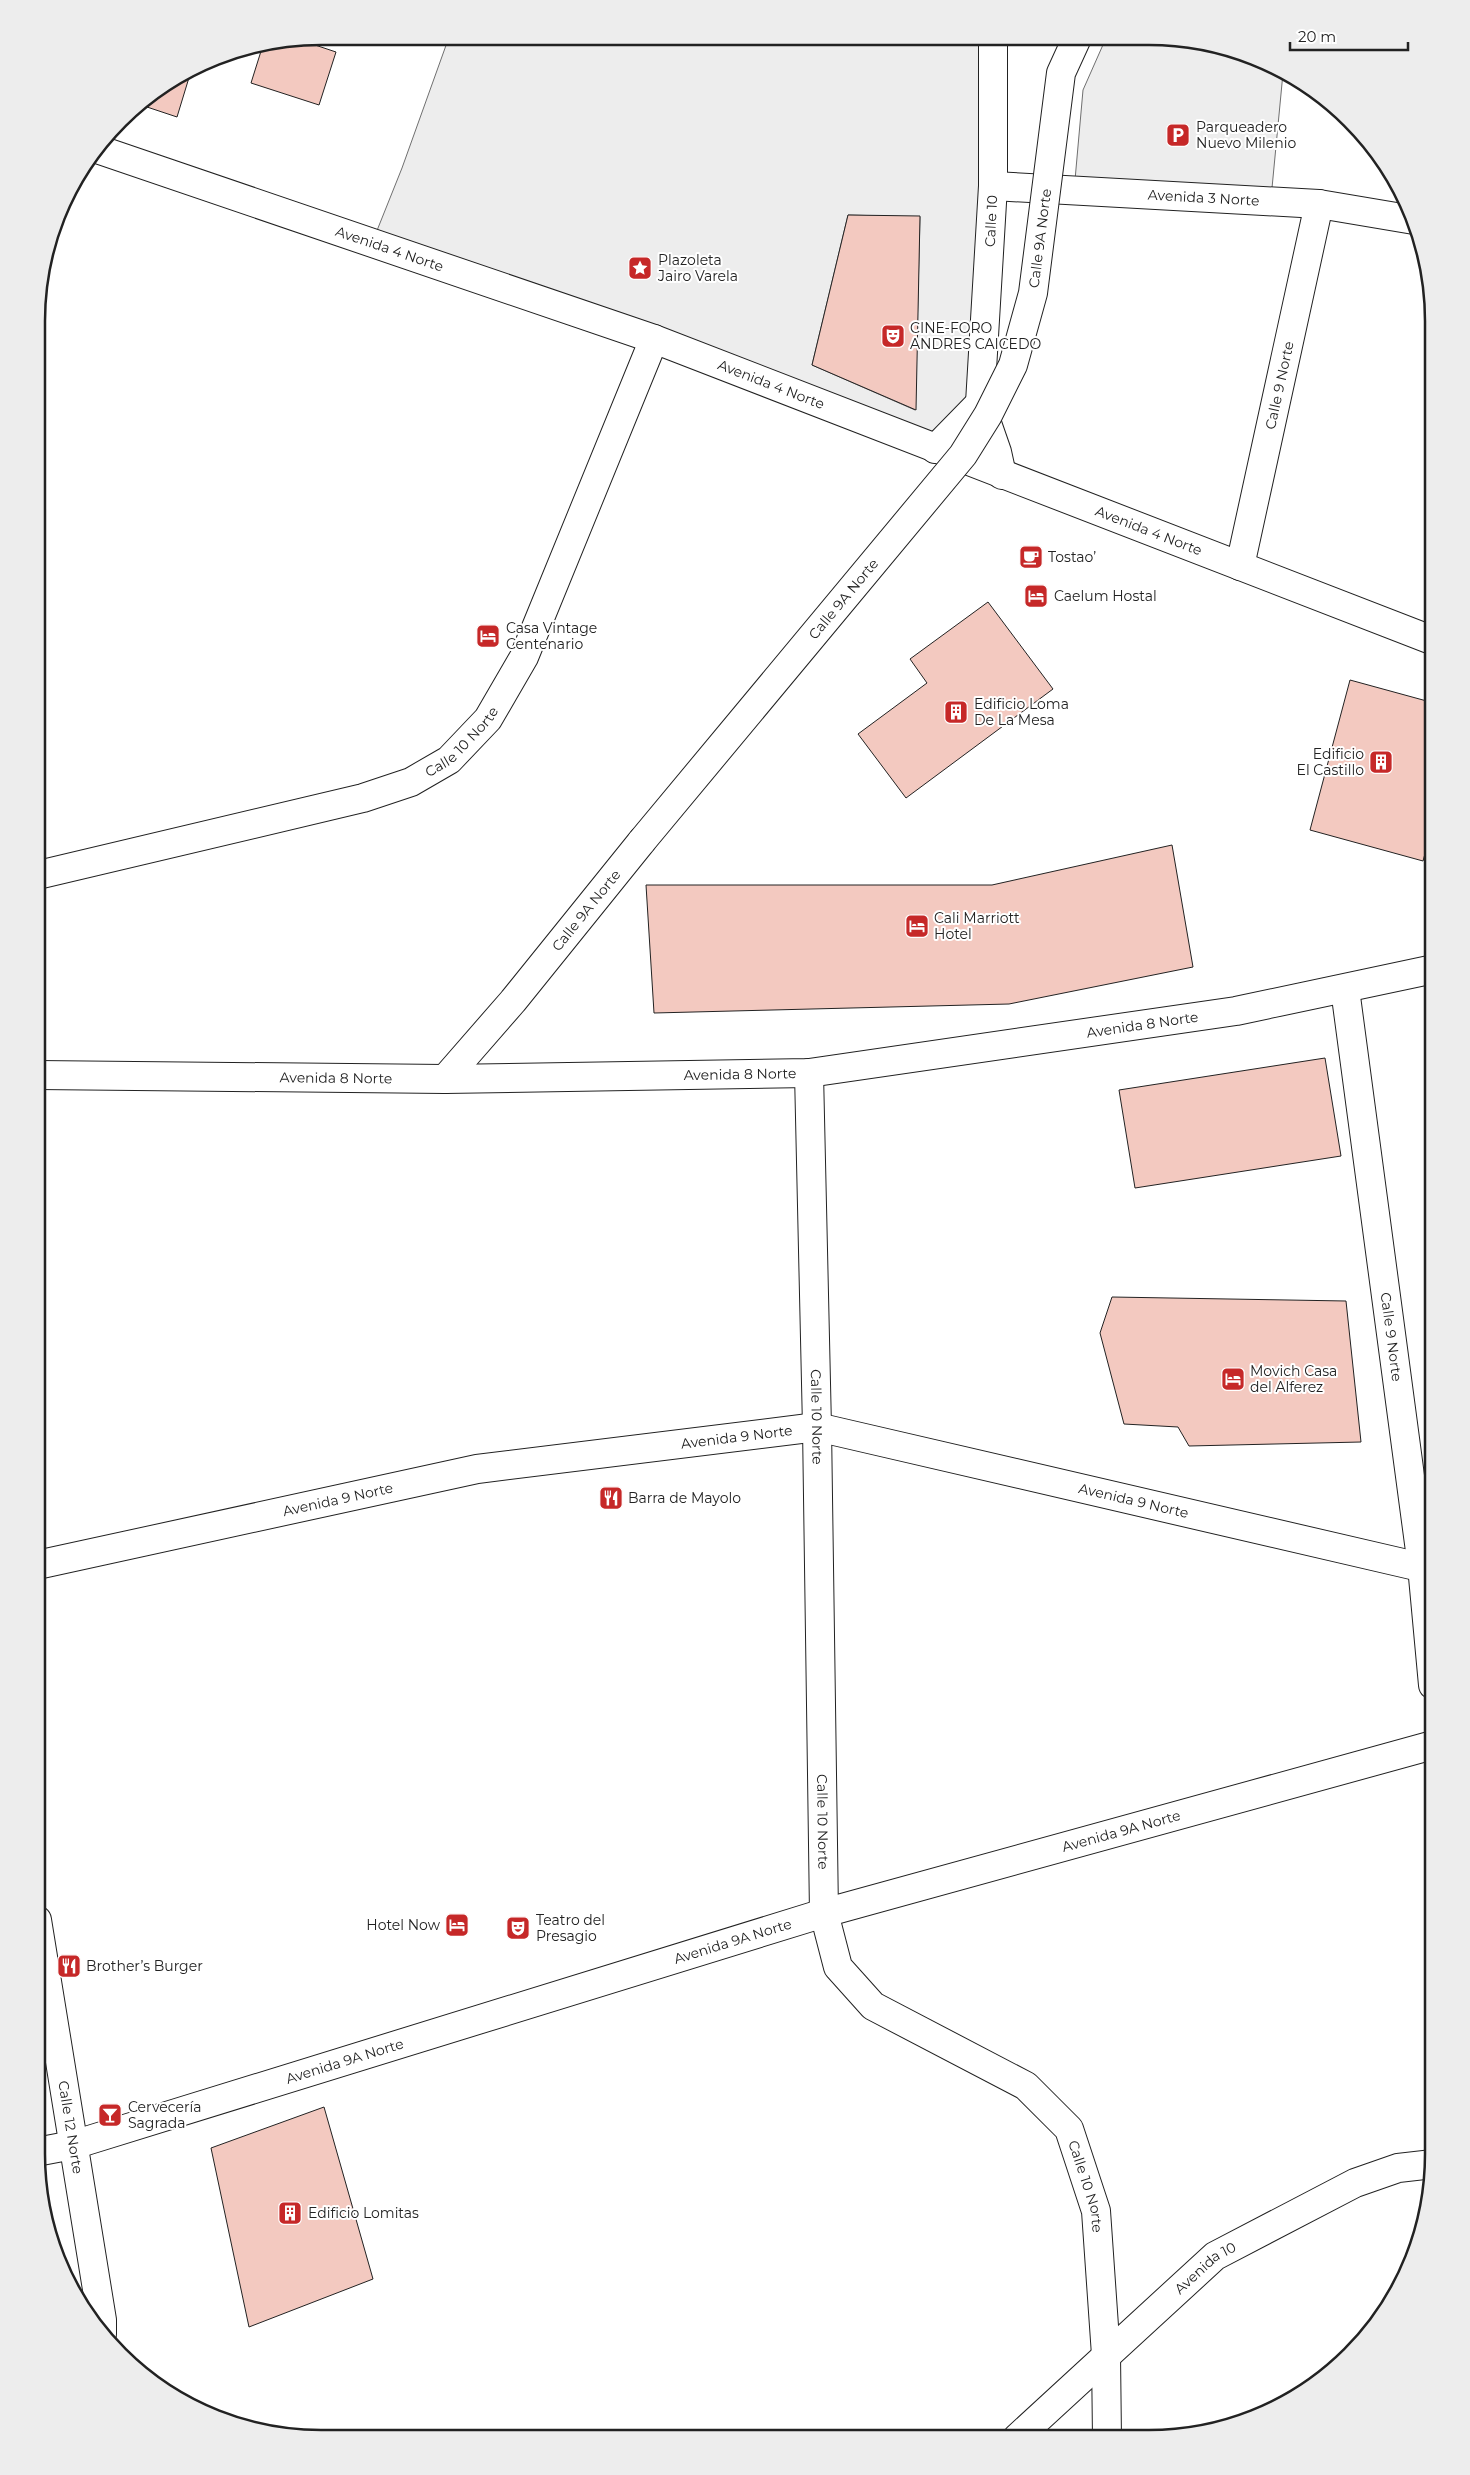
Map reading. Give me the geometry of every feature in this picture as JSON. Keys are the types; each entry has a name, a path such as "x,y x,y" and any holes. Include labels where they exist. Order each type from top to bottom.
{"street":[{"name":"Calle 10","path":"993,45 993,186 980,403 997,452 1002,475"},
{"name":"Calle 9A Norte","path":"445,1078 513,1001 642,841 963,455 988,414 1014,365 1033,293 1062,73 1074,45"},
{"name":"Avenida 4 Norte","path":"103,151 654,339 1425,638"},
{"name":"Avenida 3 Norte","path":"993,186 1319,204 1405,219"},
{"name":"Calle 9 Norte","path":"1240,566 1319,204"},
{"name":"Calle 10 Norte","path":"45,873 363,798 411,782 449,760 488,719 524,657 654,339"},
{"path":"934,449 980,403"},
{"name":"Avenida 8 Norte","path":"45,1075 445,1078 809,1073 1236,1011 1425,971"},
{"name":"Calle 9 Norte","path":"1345,989 1425,1547"},
{"name":"Calle 10 Norte","path":"809,1073 817,1427 824,1914 838,1967 873,2006 1026,2086 1069,2129 1096,2211 1106,2355 1107,2430"},
{"name":"Avenida 9 Norte","path":"45,1563 477,1469 817,1427 1425,1567"},
{"name":"Avenida 9A Norte","path":"45,2150 73,2145 824,1914 1425,1747"},
{"name":"Calle 12 Norte","path":"45,1975 102,2322"},
{"name":"Avenida 10","path":"1026,2430 1215,2256 1355,2183 1398,2168 1424,2165"}],"shaded area":[{"name":"Plazoleta Jairo Varela","path":"446,45 993,45 980,403 1002,475 372,243 402,168","holes":["848,215 920,217 915,410 812,365"]},
{"name":"Parqueadero Nuevo Milenio","path":"1103,45 1185,47 1220,54 1271,73 1282,79 1272,188 1075,180 1083,90"}],"building":[{"path":"316,45 336,52 319,105 251,83 261,51 285,47"},
{"path":"189,79 177,117 147,107"},
{"path":"848,215 920,216 916,410 812,365"},
{"name":"Edificio Loma De La Mesa","path":"988,602 1053,689 906,798 858,734 927,683 910,659"},
{"name":"Edificio El Castillo","path":"1350,680 1425,701 1425,854 1423,861 1310,830"},
{"name":"Cali Marriott Hotel","path":"1172,845 1193,967 1009,1004 654,1013 646,885 992,885"},
{"path":"1325,1058 1341,1156 1135,1188 1119,1090"},
{"name":"Movich Casa del Alferez","path":"1112,1297 1346,1301 1361,1442 1189,1446 1178,1427 1124,1424 1100,1333"},
{"name":"Edificio Lomitas","path":"324,2107 373,2279 249,2327 211,2148"}],"place":[{"name":"Parqueadero Nuevo Milenio","path":"1178,135"},
{"name":"Plazoleta Jairo Varela","path":"640,268"},
{"name":"CINE-FORO ANDRES CAICEDO","path":"893,336"},
{"name":"Tostao’","path":"1031,557"},
{"name":"Caelum Hostal","path":"1036,596"},
{"name":"Casa Vintage Centenario","path":"488,636"},
{"name":"Edificio Loma De La Mesa","path":"956,712"},
{"name":"Edificio El Castillo","path":"1381,762"},
{"name":"Cali Marriott Hotel","path":"917,926"},
{"name":"Movich Casa del Alferez","path":"1233,1379"},
{"name":"Barra de Mayolo","path":"611,1498"},
{"name":"Hotel Now","path":"457,1925"},
{"name":"Teatro del Presagio","path":"518,1928"},
{"name":"Brother’s Burger","path":"69,1966"},
{"name":"Cervecería Sagrada","path":"110,2115"},
{"name":"Edificio Lomitas","path":"290,2213"}]}
